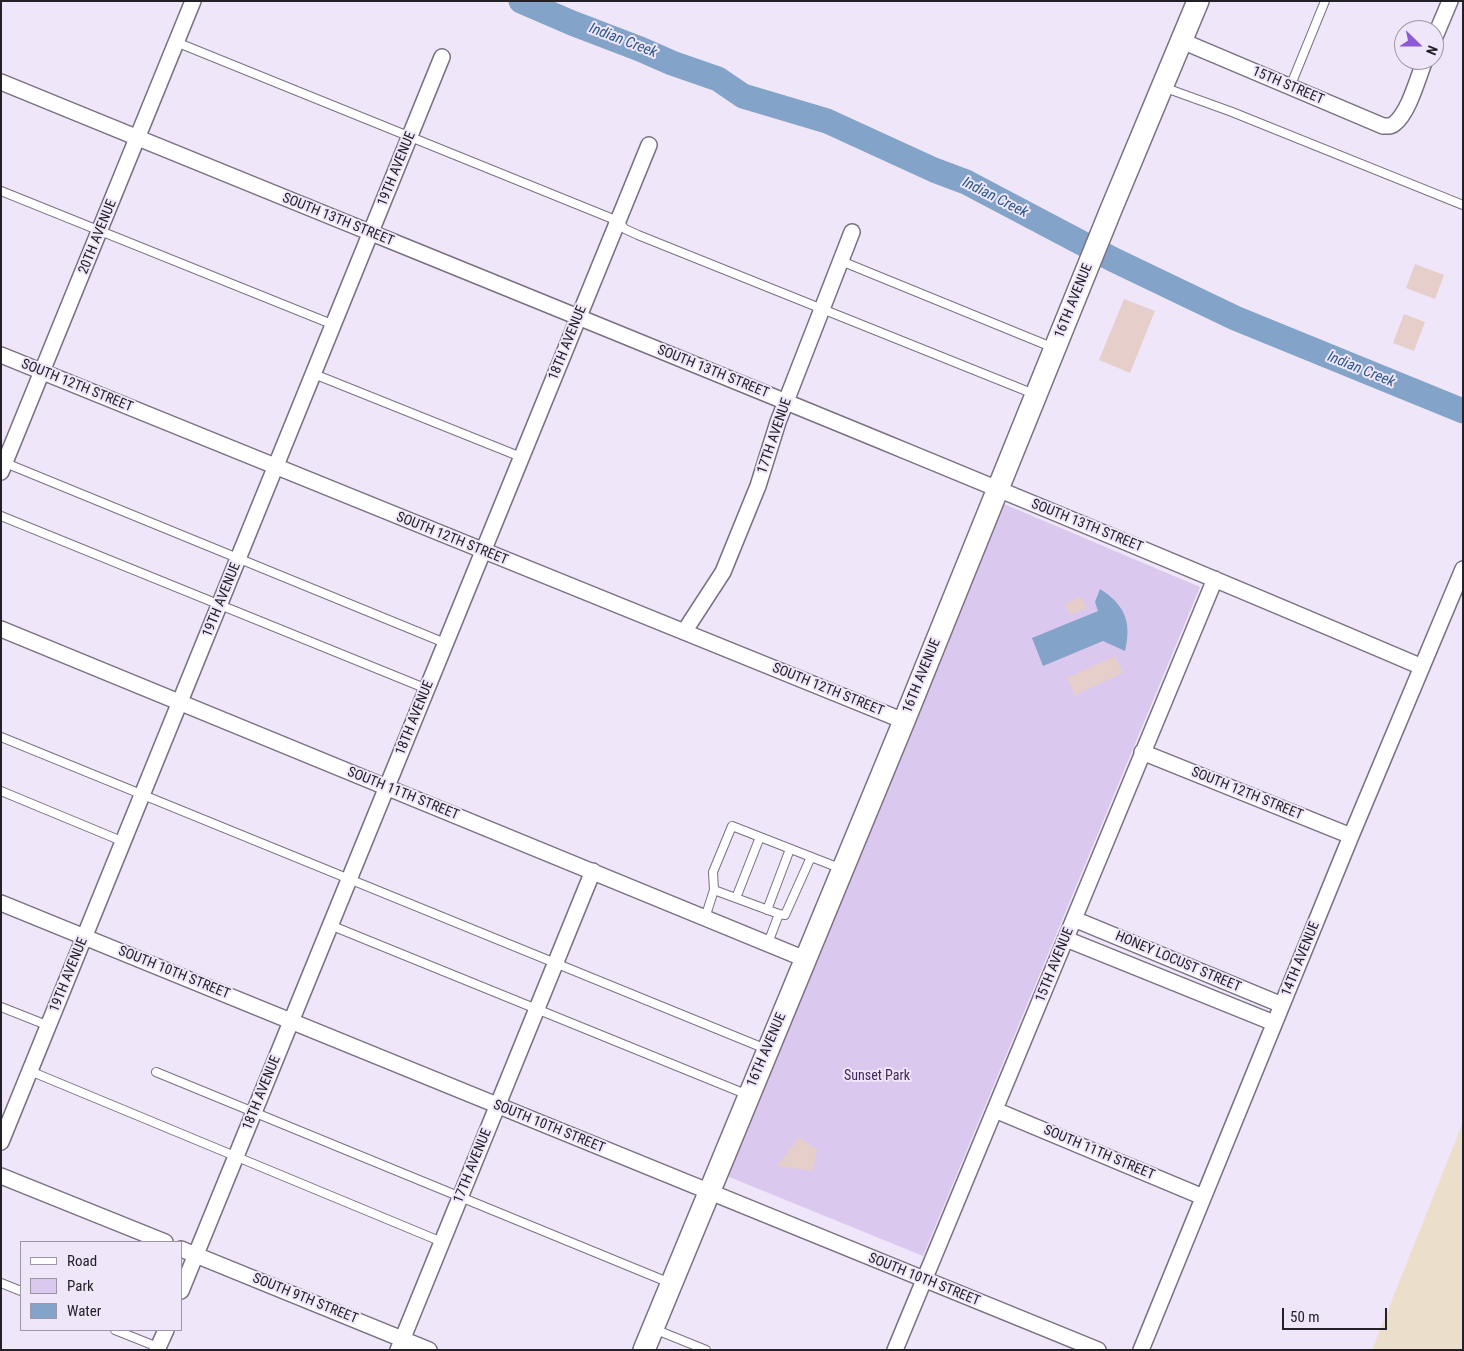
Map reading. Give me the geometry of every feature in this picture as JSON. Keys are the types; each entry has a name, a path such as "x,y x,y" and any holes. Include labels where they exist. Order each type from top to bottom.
{"street":[{"name":"20TH AVENUE","path":"2,466 193,1"},
{"name":"16TH AVENUE","path":"644,1350 1198,1"},
{"path":"1442,20 1450,1"},
{"name":"15TH STREET","path":"1182,41 1389,127 1394,124 1405,110 1421,70"},
{"name":"19TH AVENUE","path":"1,1142 442,57"},
{"name":"SOUTH 13TH STREET","path":"1,82 786,402 1215,579 1422,667"},
{"name":"18TH AVENUE","path":"182,1289 649,145"},
{"name":"17TH AVENUE","path":"684,632 723,572 758,486 786,402 852,232"},
{"name":"SOUTH 12TH STREET","path":"1,356 904,720"},
{"name":"14TH AVENUE","path":"1141,1350 1351,836 1463,569"},
{"name":"15TH AVENUE","path":"895,1350 1215,579"},
{"name":"SOUTH 11TH STREET","path":"1,629 805,959"},
{"name":"SOUTH 12TH STREET","path":"1142,752 1351,836"},
{"name":"17TH AVENUE","path":"400,1344 593,872"},
{"name":"SOUTH 10TH STREET","path":"1,902 1098,1350"},
{"name":"HONEY LOCUST STREET","path":"1074,919 1282,1005"},
{"name":"HONEY LOCUST STREET","path":"1066,939 1274,1024"},
{"name":"SOUTH 11TH STREET","path":"995,1110 1203,1197"},
{"path":"1,1176 163,1241"},
{"name":"SOUTH 9TH STREET","path":"182,1249 400,1344 429,1350"},
{"path":"160,1349 166,1331"}],"lane":[{"path":"1290,87 1325,1"},
{"path":"176,42 618,221 625,229 1036,395"},
{"path":"1163,87 1232,112 1463,205"},
{"path":"1,190 334,325"},
{"path":"841,261 1055,348"},
{"path":"314,374 521,457"},
{"path":"2,466 239,558 445,643"},
{"path":"1,516 427,689"},
{"path":"1,737 768,1050"},
{"path":"1,791 124,842"},
{"path":"705,918 714,890 713,872 732,826 842,869"},
{"path":"736,898 760,837"},
{"path":"767,910 790,849"},
{"path":"768,943 811,857"},
{"path":"714,890 782,915"},
{"path":"330,925 749,1095"},
{"path":"1,1007 48,1026"},
{"path":"30,1071 442,1242"},
{"path":"156,1072 671,1284"},
{"path":"1,1283 20,1291"},
{"path":"653,1328 706,1350"},
{"path":"117,1331 160,1349"}],"shaded area":[{"path":"1463,1122 1463,1350 1372,1350"}],"green space":[{"name":"Sunset Park","path":"1004,504 1200,587 923,1256 717,1172 815,963"}],"water":[{"path":"1100,589 1115,601 1124,615 1128,631 1125,651 1103,641 1043,666 1032,638 1098,611 1095,602"}],"building":[{"path":"1415,264 1444,275 1435,299 1406,288"},
{"path":"1124,299 1155,311 1130,373 1099,360"},
{"path":"1404,314 1425,322 1414,351 1393,343"},
{"path":"1081,597 1087,608 1070,615 1065,604"},
{"path":"1115,656 1123,673 1075,695 1067,678"},
{"path":"799,1137 817,1150 813,1171 777,1166"}],"waterway":[{"name":"Indian Creek","path":"521,1 672,63 718,79 743,96 827,121 934,170 966,182 1112,259 1235,318 1463,411"}]}
